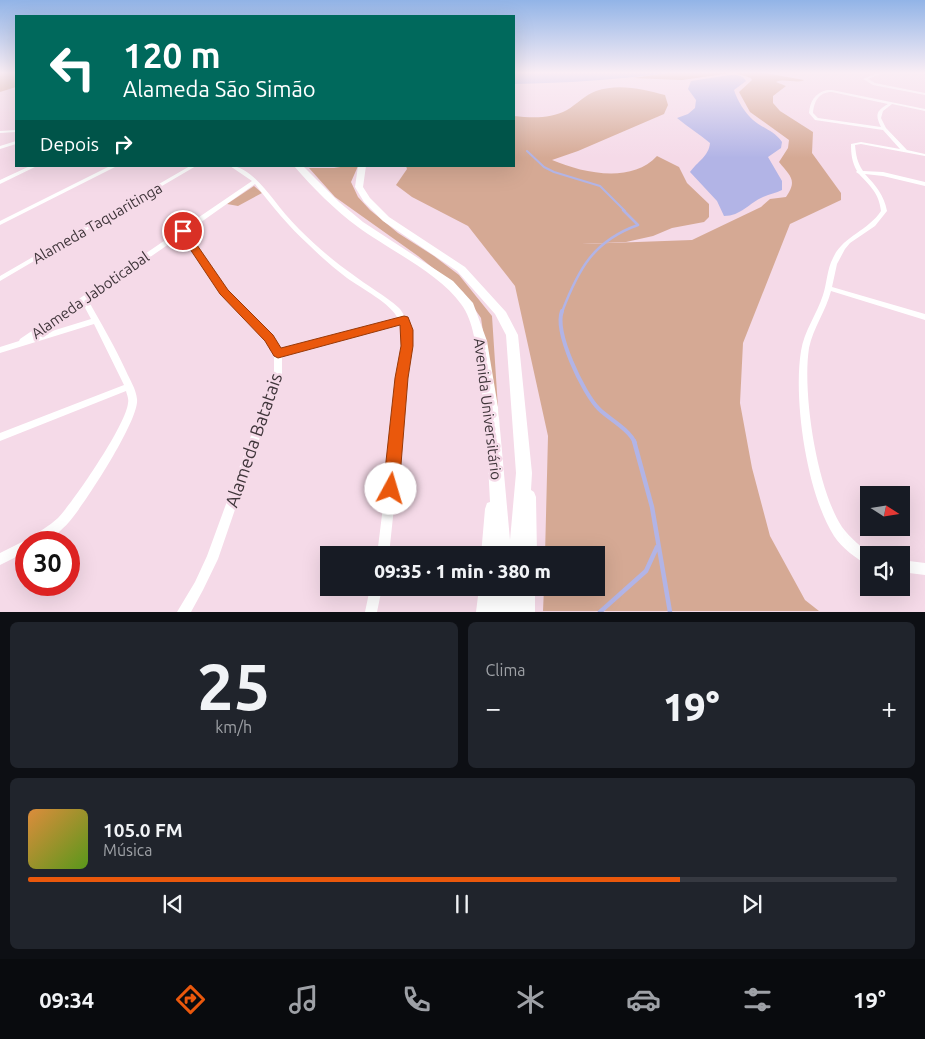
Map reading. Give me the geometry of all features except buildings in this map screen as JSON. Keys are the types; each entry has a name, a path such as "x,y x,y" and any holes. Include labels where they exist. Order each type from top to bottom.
{"main road":[{"name":"Avenida Universitário","path":"299,167 336,204 360,224 449,283 467,303 481,341 495,450 501,546"},
{"name":"Avenida Universitário","path":"362,167 359,174 359,186 376,210 461,269 488,298 506,322 512,335 524,473 518,546"},
{"path":"490,546 495,450"},
{"path":"524,473 528,499 528,546"},
{"path":"486,612 487,596"},
{"path":"501,612 502,596"},
{"path":"511,612 513,596"},
{"path":"525,612 526,596"}],"street":[{"path":"814,102 811,112 817,119 884,129"},
{"path":"883,102 925,110"},
{"path":"891,103 879,115 881,124 905,151"},
{"path":"0,132 15,131"},
{"path":"0,148 15,142"},
{"path":"860,552 838,530 831,517 820,484 803,398 802,375 805,349 810,328 829,288 832,266 837,254 851,240 873,227 884,211 881,196 859,172 853,159 854,143 925,156"},
{"path":"0,182 32,167"},
{"path":"0,223 113,167"},
{"name":"Alameda Taquaritinga","path":"0,279 192,167"},
{"path":"234,167 256,181 275,206 311,244 348,275 390,304 404,320 407,330 407,346 384,546"},
{"path":"859,172 883,174 925,184"},
{"name":"Alameda Jaboticabal","path":"23,341 256,181"},
{"name":"Alameda Batatais","path":"183,231 224,292 269,338 278,353 278,373 212,560 183,612"},
{"path":"829,288 925,317"},
{"path":"52,531 78,503 130,414 133,402 128,387 84,299"},
{"path":"0,350 23,341 95,320"},
{"path":"278,353 404,320"},
{"path":"0,437 128,387"},
{"path":"0,559 15,552"},
{"path":"910,567 925,569"},
{"path":"371,612 374,596"}],"shaded area":[{"path":"579,102 667,102 668,105 664,114 578,151 552,160 592,172 621,173 646,165 657,156 679,167 687,183 709,204 709,217 704,222 672,228 653,236 626,242 582,244 692,240 761,207 770,199 786,197 792,182 779,162 788,148 789,140 750,112 744,102 773,102 780,111 813,132 812,153 841,193 841,200 790,224 743,343 740,403 752,468 770,536 805,600 819,611 543,611 544,596 605,596 605,546 545,546 548,436 515,286 468,226 412,197 396,185 407,169 406,167 515,167 515,116 554,115 567,110"},
{"path":"358,167 351,182 358,197 370,210 398,233 459,275 492,316 501,454 481,318 463,292 418,256 335,197 309,168"},
{"path":"254,186 262,193 238,206 227,204"}],"water":[{"path":"696,102 739,102 753,120 776,135 782,142 781,148 768,157 782,181 782,190 758,200 735,214 724,216 717,201 690,172 705,155 710,143 677,118 688,114 695,108"}],"waterway":[{"path":"527,151 544,167 554,172 600,186 625,211"},
{"path":"562,312 581,270 598,248 609,239 638,225 623,210"},
{"path":"562,311 562,333 566,347 585,390 599,409 624,429 634,442"},
{"path":"634,442 652,507 670,612"},
{"path":"600,612 646,571 657,547"}],"route":[{"path":"183,231 224,292 269,338 278,353 404,320 407,330 407,346 391,489"}]}
